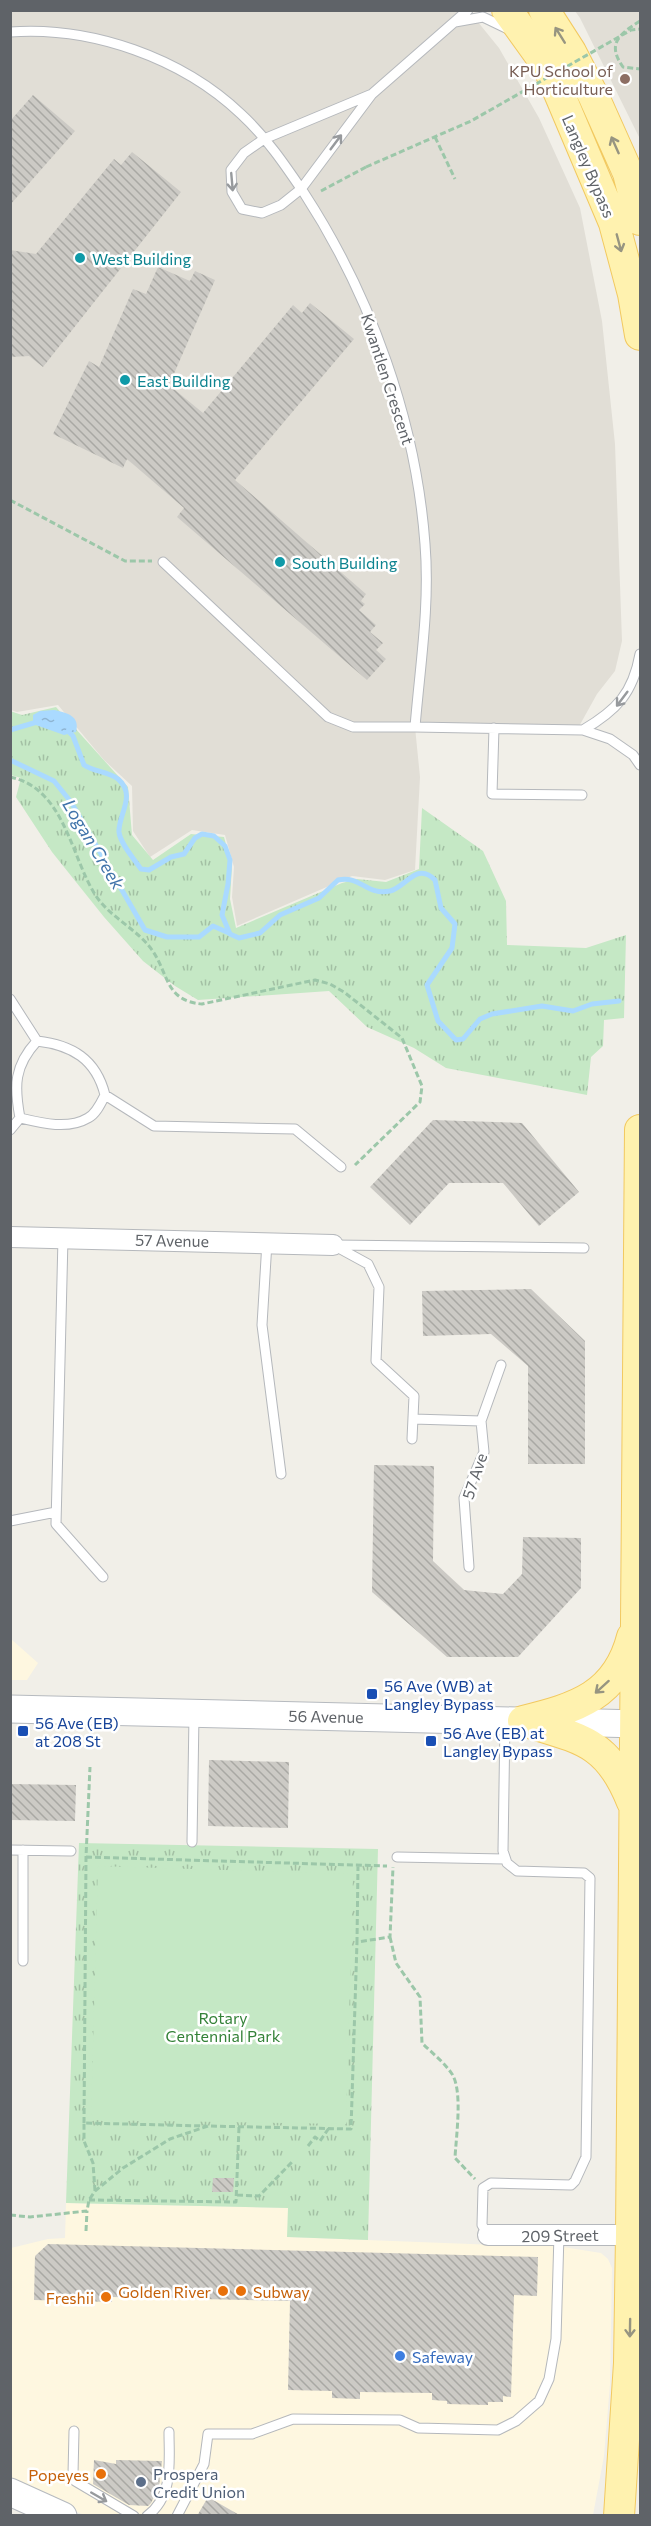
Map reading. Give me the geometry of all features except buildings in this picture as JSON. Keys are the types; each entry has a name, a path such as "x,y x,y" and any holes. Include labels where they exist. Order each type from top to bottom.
{"main road":[{"name":"Langley Bypass","path":"507,10 548,67 614,223 633,294 640,335"},
{"name":"Langley Bypass","path":"544,10 571,52 634,176 640,220"},
{"path":"619,2516 629,2362 631,2235 634,1808 638,1724 636,1444 640,1130"},
{"path":"514,1720 564,1711 581,1704 603,1687 619,1670 628,1654 637,1619"},
{"name":"56 Avenue","path":"10,1709 638,1724"},
{"path":"514,1720 593,1746 606,1756 623,1780 634,1808"},
{"path":"10,2492 63,2516"}],"street":[{"name":"57 Avenue","path":"10,1237 333,1245"},
{"name":"209 Street","path":"488,2235 631,2235"}],"lane":[{"path":"453,22 456,10"},
{"path":"372,94 264,139 244,153 231,170 232,192 242,209 262,213 281,205 301,189 372,94 468,10"},
{"path":"453,22 483,17 508,29 540,54"},
{"name":"Kwantlen Crescent","path":"10,32 30,31 84,35 145,52 211,90 242,114 279,155 331,237 365,308 392,380 418,488 425,543 427,594 415,727"},
{"path":"163,562 328,717 353,727 583,730 610,739 633,755 640,765"},
{"path":"583,730 603,719 622,701 637,673 640,654"},
{"path":"494,729 492,794 582,795"},
{"path":"10,999 37,1041"},
{"path":"37,1041 55,1043 73,1049 101,1077 105,1095 154,1126 296,1129 341,1167"},
{"path":"20,1118 16,1096 18,1070 25,1054 37,1041"},
{"path":"20,1118 42,1124 71,1124 89,1118 105,1095"},
{"path":"10,1130 20,1118"},
{"path":"63,1238 56,1524 103,1578"},
{"path":"267,1242 262,1325 281,1474"},
{"path":"333,1245 584,1248"},
{"path":"333,1245 368,1264 379,1287 376,1360 414,1396 412,1439"},
{"name":"57 Ave","path":"469,1567 464,1498 484,1452 481,1422 501,1365"},
{"path":"413,1419 481,1422"},
{"path":"10,1521 56,1512"},
{"path":"192,1842 194,1713"},
{"path":"488,2235 482,2225 483,2188 491,2183 571,2185 576,2181 586,2157 590,1878 584,1873 517,1871 505,1859 503,1851 514,1720"},
{"path":"10,1850 71,1851"},
{"path":"22,1850 23,1961"},
{"path":"397,1857 505,1859"},
{"path":"177,2516 204,2464 208,2434 252,2434 292,2419 400,2420 418,2428 498,2430 518,2421 539,2401 549,2379 556,2339 559,2234"},
{"path":"74,2431 75,2481 134,2516"},
{"path":"147,2516 154,2511 168,2485 169,2432"}],"path":[{"path":"640,21 623,32 616,43 616,57 623,67 640,69"},
{"path":"321,191 366,167 471,121 631,30 640,29"},
{"path":"435,137 455,179"},
{"path":"10,500 125,561 163,562"},
{"path":"10,777 39,791 51,805 63,823 95,894 151,949 166,981 178,995 193,1003 202,1004 320,980 344,992 402,1038 422,1086 420,1102 353,1166 341,1167"},
{"path":"90,1767 86,1857 84,2140 93,2163 95,2192"},
{"path":"86,1857 393,1866 390,1937 396,1963 420,1997 422,2043 451,2072 455,2080 457,2092 455,2158 483,2188"},
{"path":"84,2123 351,2129 358,1865"},
{"path":"357,1942 390,1937"},
{"path":"86,2230 89,2200 123,2168 170,2139 208,2126"},
{"path":"89,2200 236,2202 239,2127"},
{"path":"308,2146 315,2137 320,2140 329,2128"},
{"path":"237,2195 260,2196 292,2162"},
{"path":"10,2216 30,2217 87,2211"}],"shaded area":[{"path":"10,11 469,11 499,48 539,118 580,208 602,321 615,444 622,641 615,671 597,694 577,730 415,727 420,777 415,870 385,880 352,876 237,926 232,897 234,867 225,835 192,830 150,857 133,831 132,786 104,760 58,705 17,712 11,710"},
{"name":"KPU School of Horticulture","path":"575,11 640,11 640,139 580,18"},
{"path":"11,1639 38,1663 27,1680 11,1680"},
{"path":"66,2203 288,2208 288,2237 521,2246 538,2243 601,2253 608,2259 612,2268 610,2384 604,2456 593,2515 84,2515 11,2482 11,2248 48,2239 65,2238"}],"green space":[{"path":"56,707 128,787 132,835 153,860 191,834 224,837 232,866 230,899 236,928 342,883 357,879 386,882 419,869 422,808 483,851 506,901 507,945 586,948 626,935 624,1018 604,1020 603,1046 591,1057 587,1095 446,1068 414,1048 367,1027 329,991 198,1000 175,986 143,961 104,917 52,852 16,797 21,778 11,775 10,711 22,715"},
{"name":"Rotary Centennial Park","path":"79,1843 378,1849 368,2240 287,2237 288,2208 66,2203"},
{"path":"98,1866 353,1874 346,2124 91,2120"}],"water":[{"path":"54,710 72,716 76,722 76,732 64,735 33,724 33,715 40,711"}],"waterway":[{"path":"10,730 37,722"},
{"path":"68,731 73,736 84,765 114,776 123,785 126,798 119,832 125,846 141,869 149,870 171,857 184,854 195,838 202,834 214,836 225,846 230,860 222,915 230,934 239,938 260,933 280,915 319,898 338,880 352,880 382,892 396,889 417,874 423,873 435,880 441,908 455,924 452,948 427,985 438,1021 456,1040 463,1039 480,1019 492,1014 542,1006 573,1011 592,1004 619,1001"},
{"name":"Logan Creek","path":"10,760 54,781 71,802 145,930 167,937 199,937 213,926 229,933"}],"place":[{"name":"KPU School of Horticulture","path":"625,79"},
{"name":"West Building","path":"80,258"},
{"name":"East Building","path":"125,380"},
{"name":"South Building","path":"280,562"},
{"name":"56 Ave (WB) at Langley Bypass","path":"372,1694"},
{"name":"56 Ave (EB) at 208 St","path":"23,1731"},
{"name":"56 Ave (EB) at Langley Bypass","path":"431,1741"},
{"name":"Golden River","path":"223,2291"},
{"name":"Subway","path":"241,2291"},
{"name":"Freshii","path":"106,2297"},
{"name":"Safeway","path":"400,2356"},
{"name":"Popeyes","path":"101,2474"},
{"name":"Prospera Credit Union","path":"141,2482"}]}
